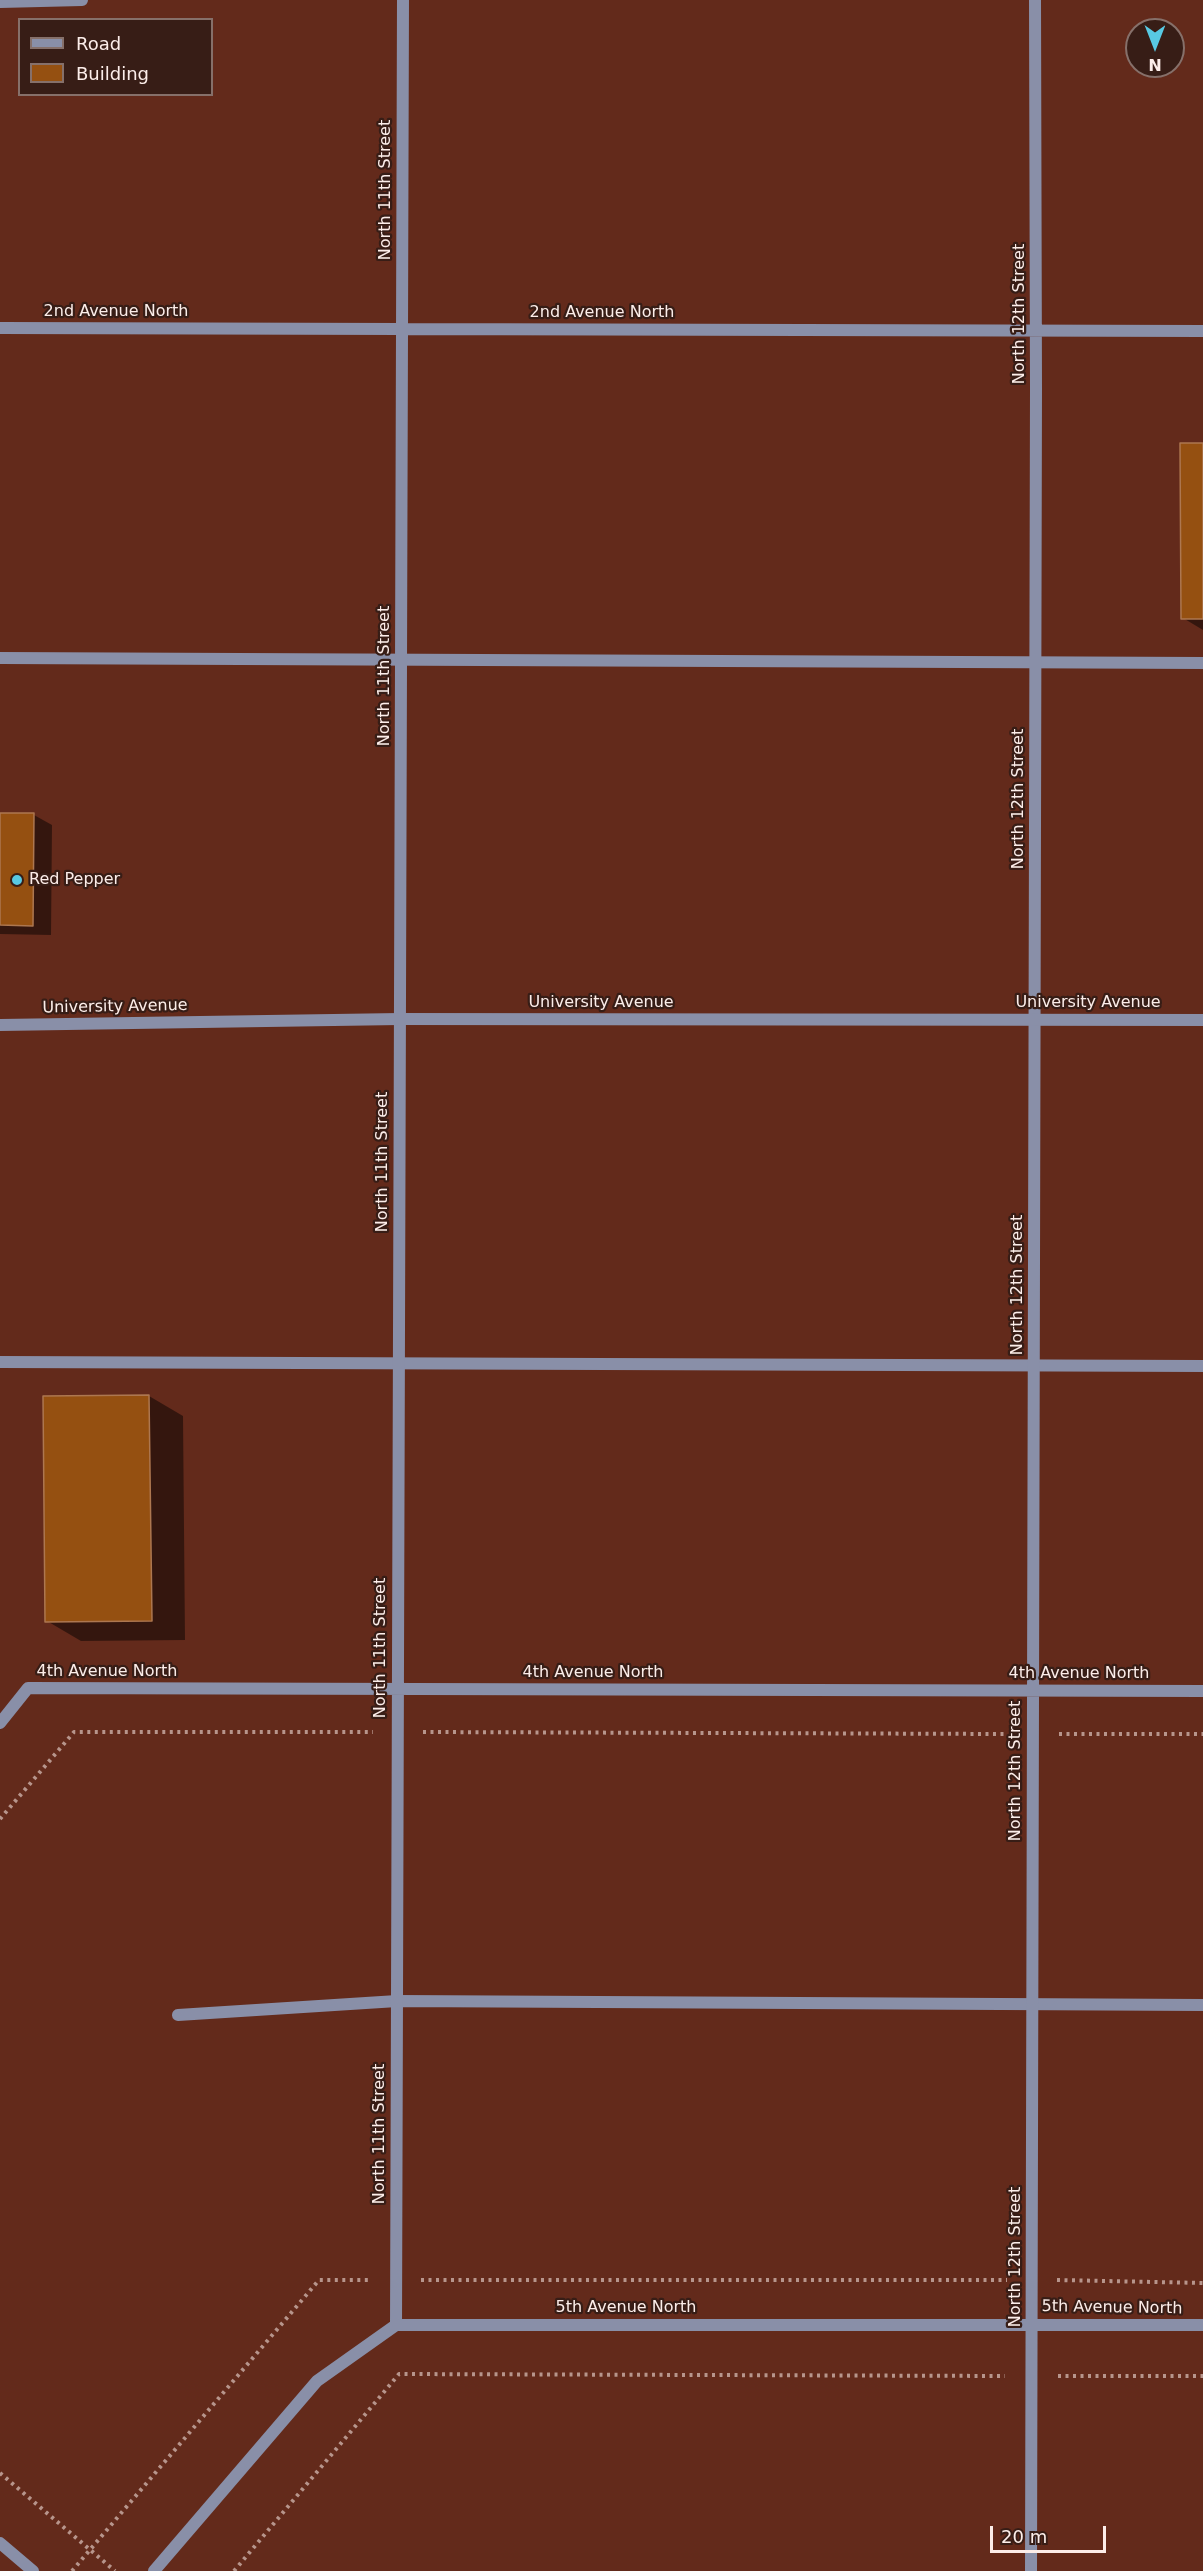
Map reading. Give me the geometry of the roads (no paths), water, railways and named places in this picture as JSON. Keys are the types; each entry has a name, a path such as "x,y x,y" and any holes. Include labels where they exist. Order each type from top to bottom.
{"street":[{"path":"0,2 82,0"},
{"name":"North 11th Street","path":"396,2325 403,0"},
{"name":"North 12th Street","path":"1031,2571 1035,0"},
{"name":"2nd Avenue North","path":"0,328 1203,331"},
{"path":"0,658 1203,663"},
{"name":"University Avenue","path":"0,1024 400,1019 1203,1020"},
{"path":"0,1362 1203,1366"},
{"name":"4th Avenue North","path":"0,1723 28,1688 1203,1691"},
{"path":"178,2015 397,2001 1203,2005"},
{"path":"154,2571 317,2381 396,2325"},
{"name":"5th Avenue North","path":"396,2325 1203,2325"},
{"path":"0,2543 33,2571"}],"place":[{"name":"Red Pepper","path":"17,880"}]}
